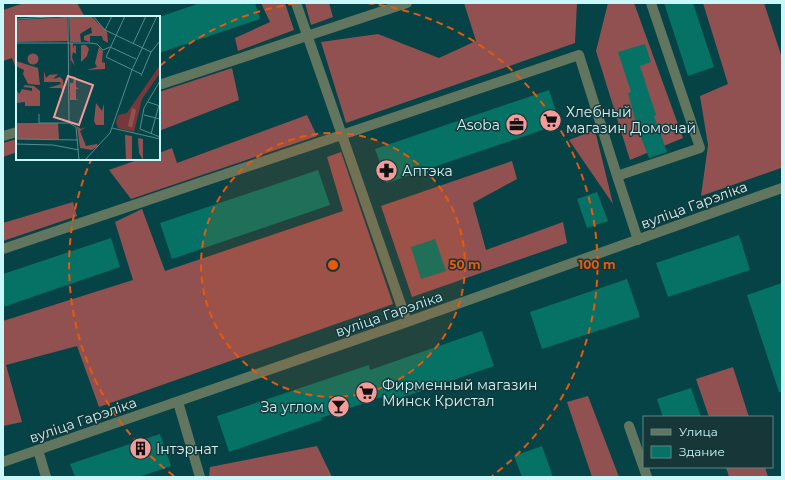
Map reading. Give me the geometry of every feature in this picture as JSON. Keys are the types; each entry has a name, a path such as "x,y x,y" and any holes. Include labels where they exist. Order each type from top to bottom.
{"street":[{"path":"296,3 407,322"},
{"path":"160,85 407,3"},
{"path":"616,176 700,148 651,3"},
{"path":"3,250 579,55 616,176 638,240"},
{"path":"3,136 16,132"},
{"name":"вуліца Гарэліка","path":"3,462 407,322 782,188"},
{"path":"178,402 200,477"},
{"path":"629,426 643,466"},
{"path":"38,450 46,477"}],"shaded area":[{"path":"24,3 77,3 84,16 16,16 16,68 12,58 3,61 3,10"},
{"path":"261,3 285,3 294,30 238,51 235,38 270,22"},
{"path":"305,3 329,3 333,17 311,25"},
{"path":"464,3 577,3 575,43 346,123 321,42 378,34 439,58 476,41"},
{"path":"608,3 634,3 683,138 630,160 596,51"},
{"path":"703,3 764,3 782,58 781,168 701,196 708,145 700,96 728,84"},
{"path":"232,68 239,100 160,131 160,92"},
{"path":"307,115 317,136 131,199 109,170 137,160 160,160 160,153 172,148 177,163"},
{"path":"595,130 613,204 569,140"},
{"path":"16,139 16,152 3,157 3,143"},
{"path":"341,152 393,304 99,407 77,346 6,365 22,422 3,426 3,321 133,280 115,222 142,209 165,271 343,211 327,157"},
{"path":"512,161 517,179 473,203 486,250 563,222 567,243 412,297 381,206"},
{"path":"73,202 77,216 3,241 3,223"},
{"path":"733,367 749,416 709,416 696,379"},
{"path":"588,396 619,477 592,477 567,402"},
{"path":"317,446 332,477 209,477 210,467"},
{"path":"726,468 765,468 768,477 729,477"}],"building":[{"path":"200,3 255,3 260,19 160,53 160,17"},
{"path":"664,3 693,3 714,67 688,76"},
{"path":"645,44 651,62 640,66 656,115 654,116 667,152 649,158 638,130 628,93 631,92 618,52"},
{"path":"549,90 560,124 387,183 375,149"},
{"path":"318,170 330,205 172,259 160,223"},
{"path":"597,192 608,221 587,228 577,199"},
{"path":"739,235 750,270 668,297 656,263"},
{"path":"111,238 120,267 3,307 3,274"},
{"path":"435,239 446,271 421,279 411,247"},
{"path":"627,279 640,317 542,349 530,312"},
{"path":"782,283 782,392 779,392 747,295"},
{"path":"482,331 494,366 386,403 384,396 321,418 322,420 229,452 217,416 369,365 370,370"},
{"path":"691,388 701,416 663,416 657,399"},
{"name":"Інтэрнат","path":"160,434 171,466 139,477 75,477 70,464"},
{"path":"542,446 553,477 522,477 514,456"}],"place":[{"name":"Хлебный магазин Домочай","path":"550,120"},
{"name":"Asoba","path":"516,125"},
{"name":"Аптэка","path":"386,171"},
{"name":"Фирменный магазин Минск Кристал","path":"367,393"},
{"name":"За углом","path":"339,407"},
{"name":"Інтэрнат","path":"140,449"}]}
